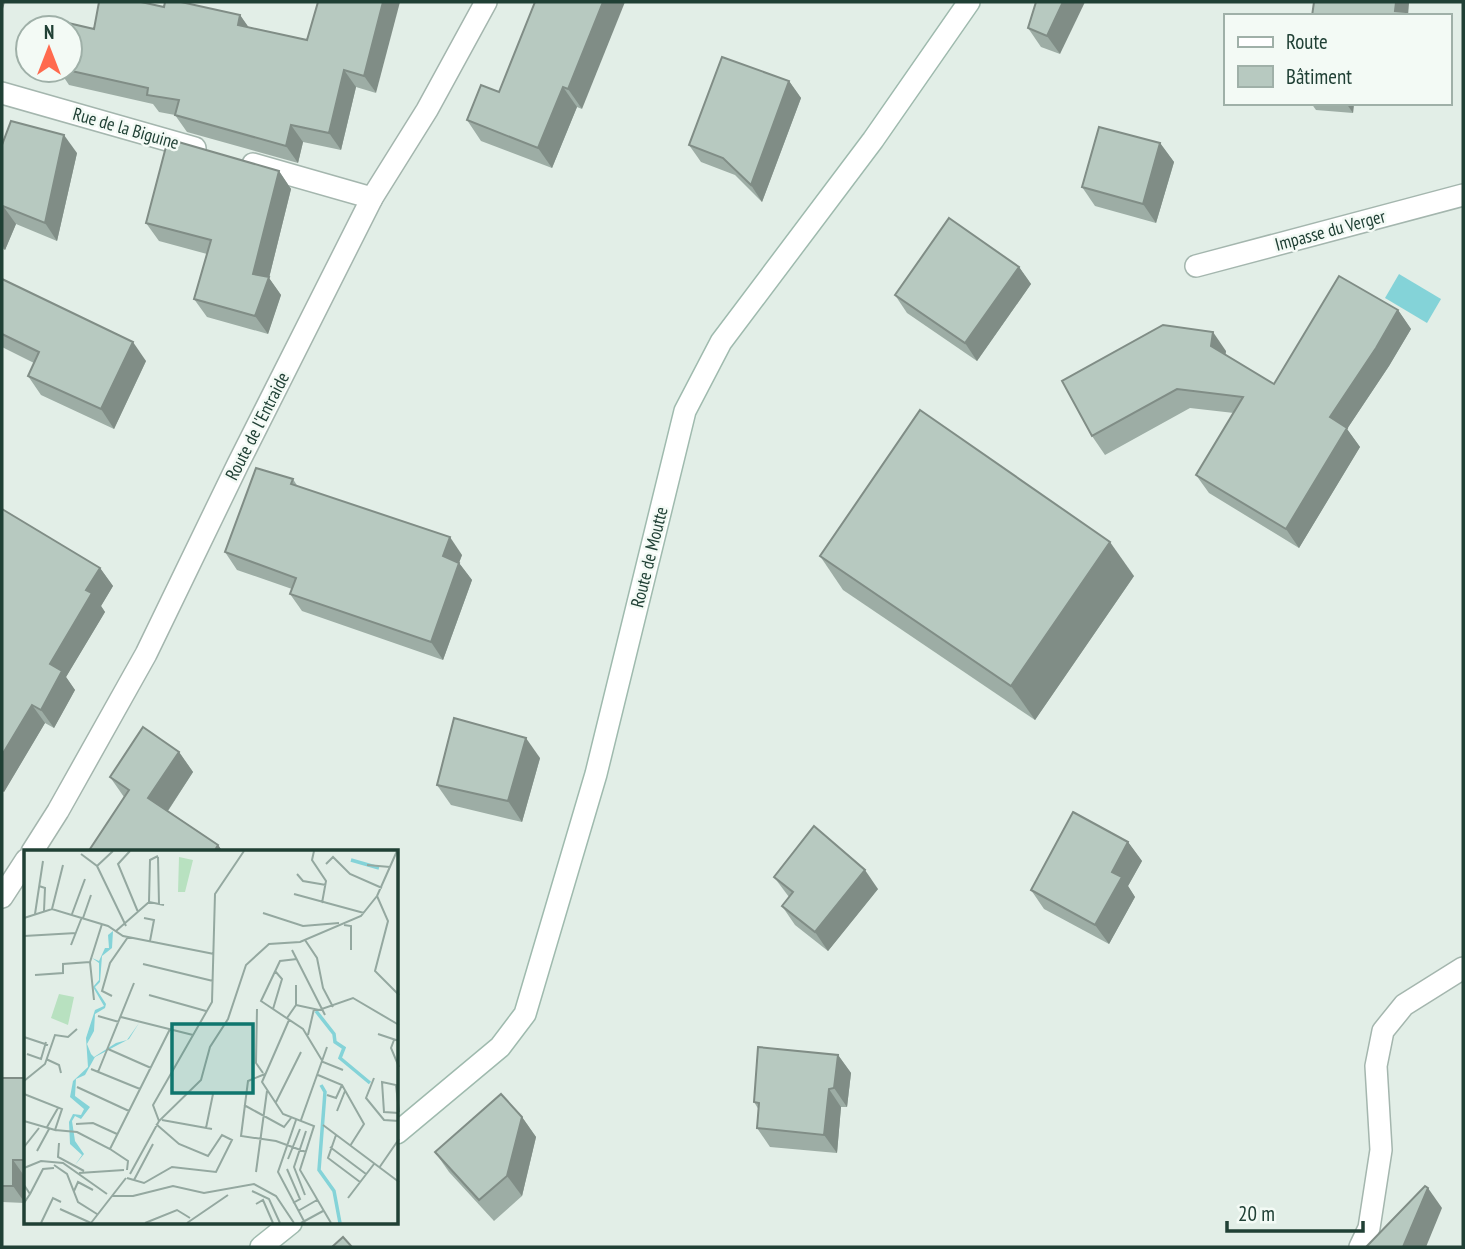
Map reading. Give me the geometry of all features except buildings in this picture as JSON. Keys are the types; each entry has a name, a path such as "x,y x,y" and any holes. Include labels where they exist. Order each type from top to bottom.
{"street":[{"name":"Route de l'Entraide","path":"33,850 146,654 372,198 427,110 486,2"},
{"name":"Route de Moutte","path":"399,1131 500,1047 525,1014 596,774 685,411 721,342 873,140 969,2"},
{"name":"Rue de la Biguine","path":"2,93 214,153"},
{"path":"240,161 372,198"},
{"name":"Impasse du Verger","path":"1196,266 1463,195"},
{"path":"2,897 24,863"},
{"path":"1360,1247 1369,1228 1381,1150 1376,1066 1383,1031 1404,1005 1463,968"},
{"path":"261,1247 290,1224"}],"water":[{"path":"1399,274 1441,299 1427,323 1385,298"}]}
